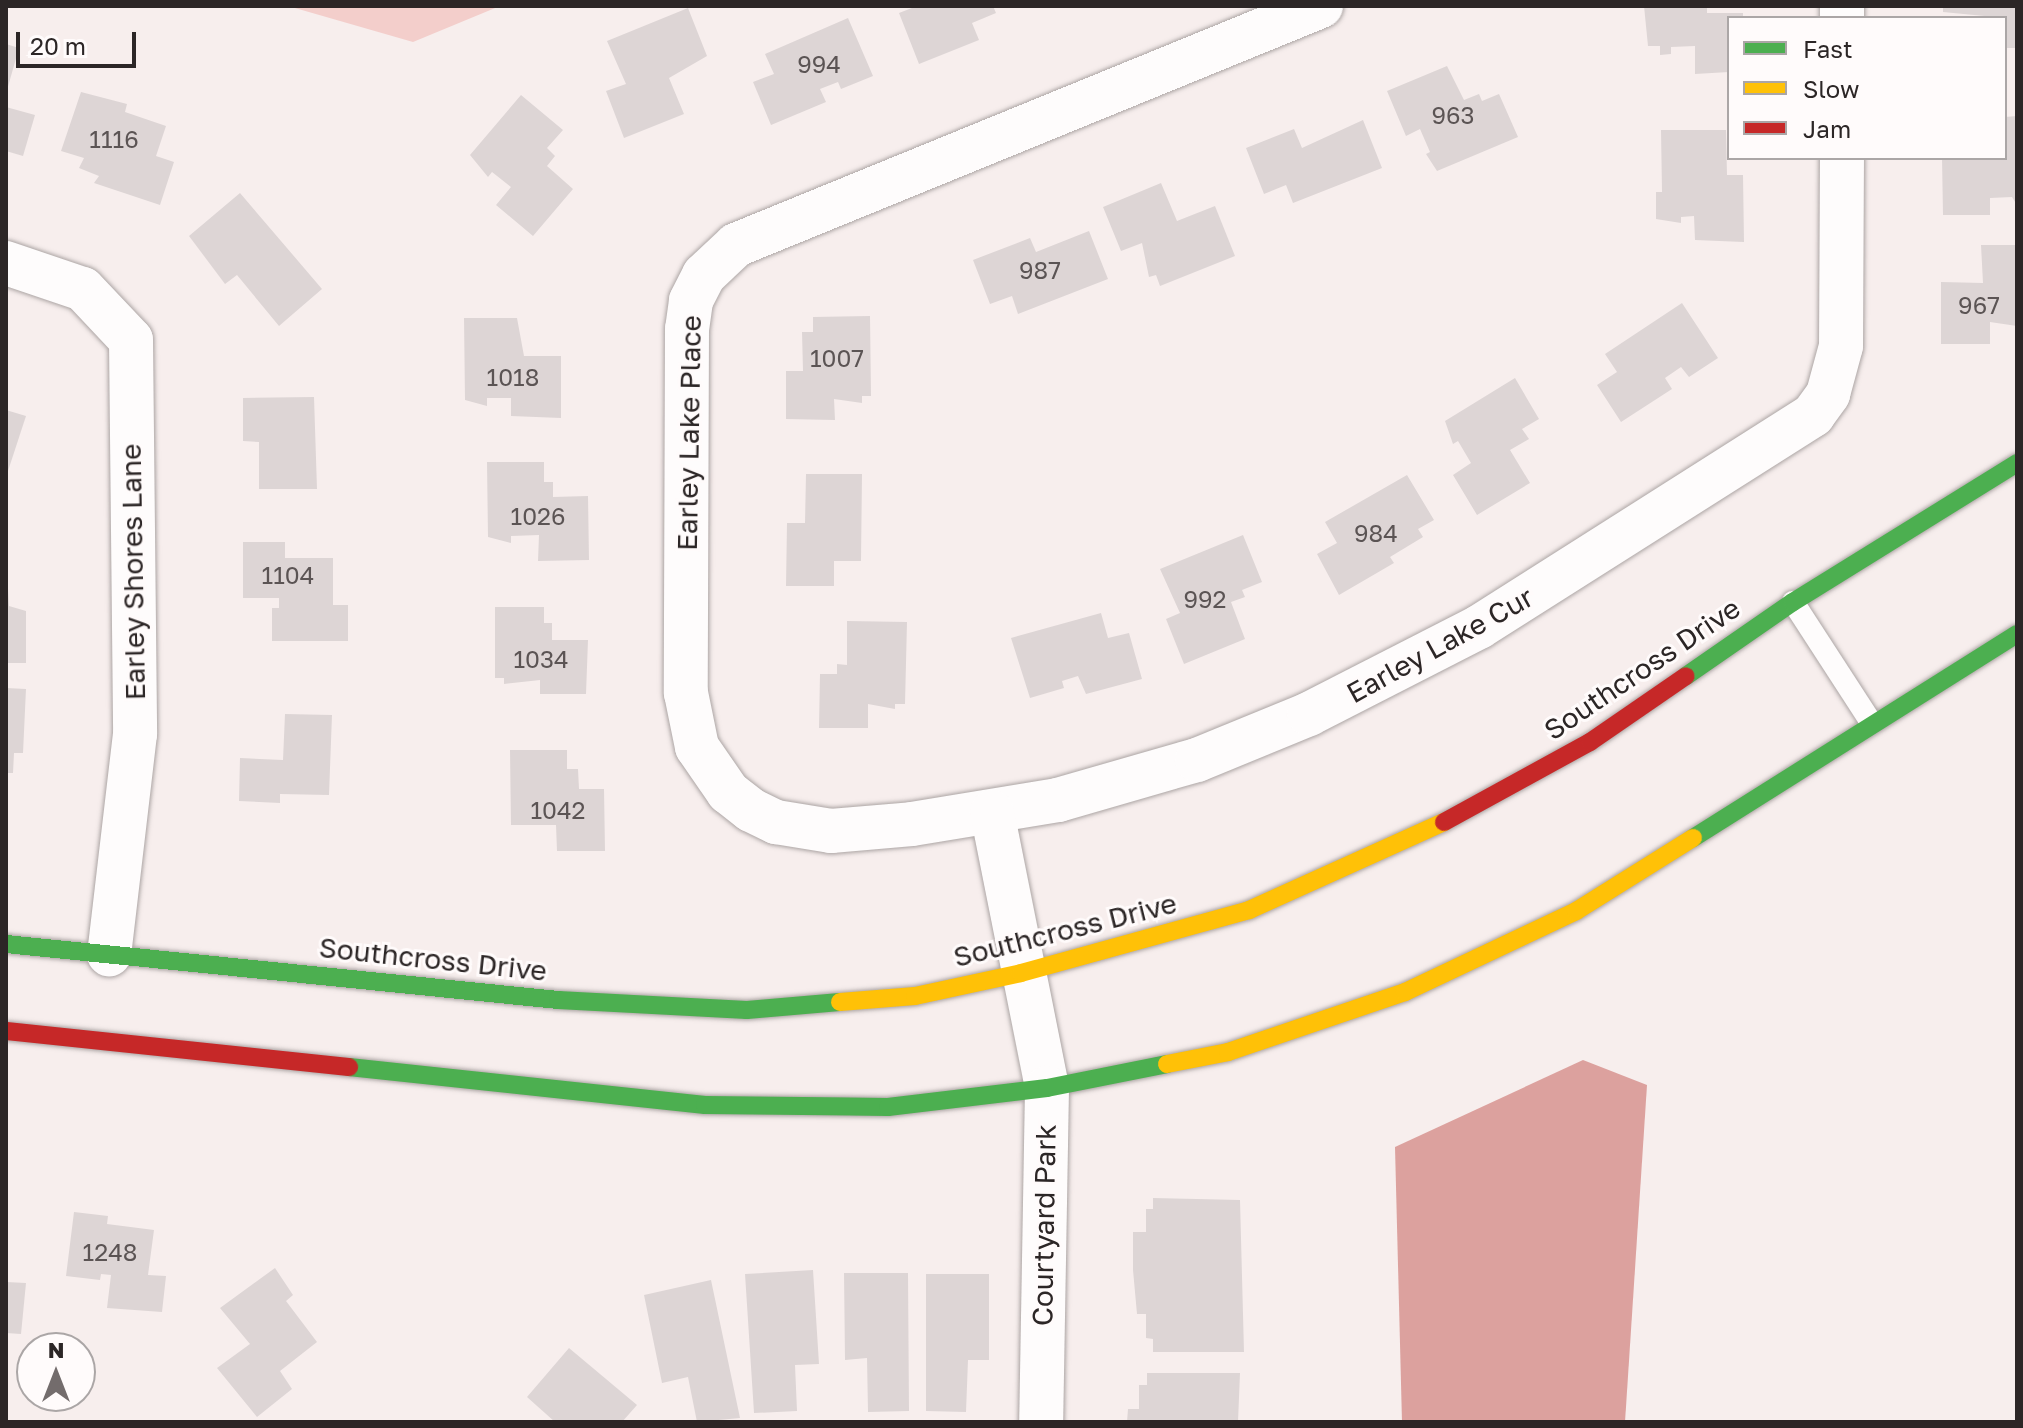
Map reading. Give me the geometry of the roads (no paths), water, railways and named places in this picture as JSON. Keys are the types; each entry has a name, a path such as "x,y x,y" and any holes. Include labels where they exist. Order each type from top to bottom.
{"street":[{"name":"Earley Lake Place","path":"992,812 912,824 802,828 751,810 720,782 697,747 686,693 687,329 697,287 713,263 736,245 1321,6"},
{"name":"Earley Lake Cur","path":"992,812 1058,800 1197,760 1375,684 1479,627 1813,415 1838,370 1842,160"},
{"name":"Earley Shores Lane","path":"6,263 83,289 131,340 135,734 109,954"},
{"name":"Southcross Drive","path":"6,944 558,1000 747,1010 915,996 1021,973 1249,910 1424,833 1590,742 1793,602 2017,463"},
{"path":"6,1031 705,1105 888,1107 1047,1088 1228,1052 1405,992 1576,911 1871,722 2017,634"},
{"path":"992,812 1021,973"},
{"name":"Courtyard Park","path":"1021,973 1047,1088 1041,1422"}],"lane":[{"path":"1793,602 1871,722"}]}
